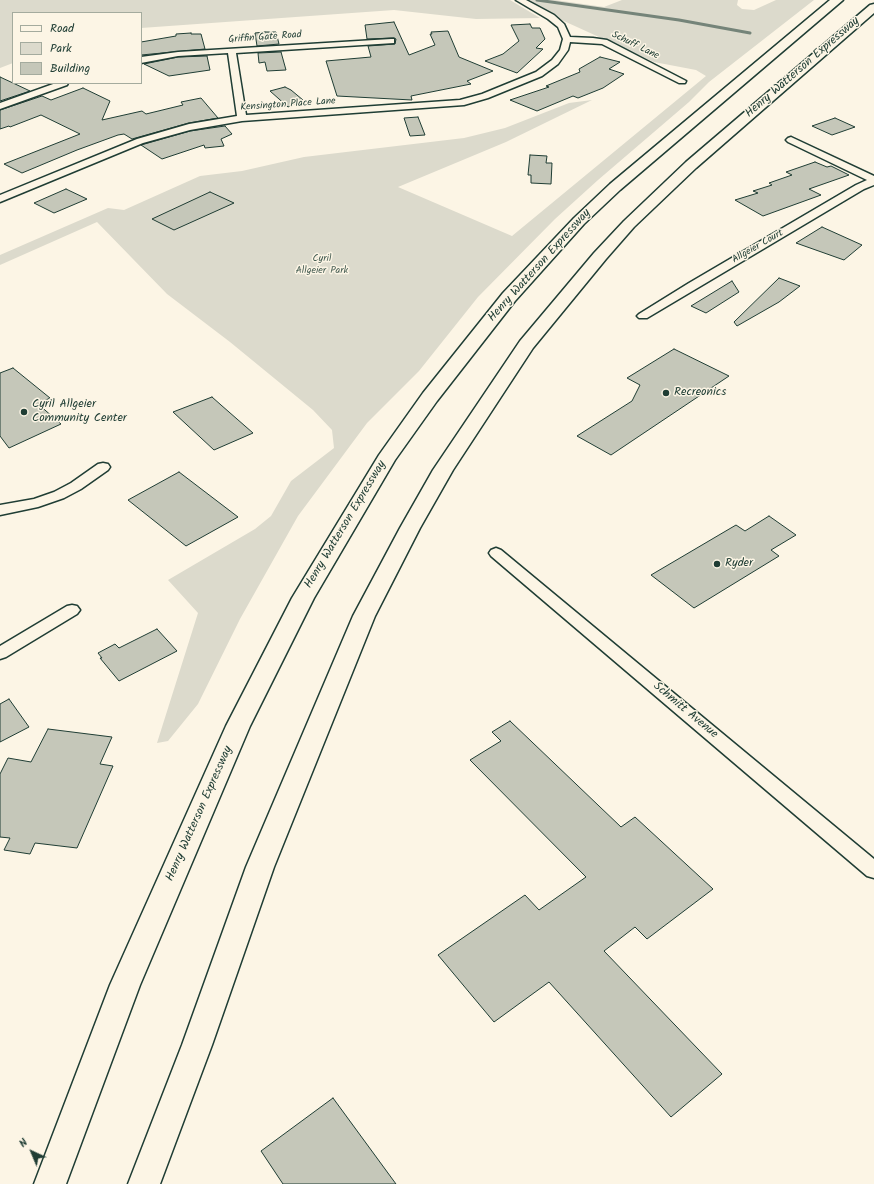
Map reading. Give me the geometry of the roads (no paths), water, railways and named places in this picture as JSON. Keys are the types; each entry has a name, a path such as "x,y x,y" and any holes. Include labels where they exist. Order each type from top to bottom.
{"highway":[{"name":"Henry Watterson Expressway","path":"50,1184 125,985 238,726 303,598 386,459 430,397 509,297 579,222 615,187 837,0"},
{"name":"Henry Watterson Expressway","path":"144,1184 260,867 361,623 410,528 443,470 480,411 526,345 619,235 691,165 874,7"}],"street":[{"path":"520,0 556,21 565,32 567,39"},
{"name":"Schuff Lane","path":"567,39 604,42 682,81"},
{"name":"Kensington Place Lane","path":"0,198 156,136 189,127 242,118 452,104 476,100 530,78 548,68 562,56 567,39"},
{"name":"Griffin Gate Road","path":"142,60 178,54 391,41"},
{"path":"232,51 242,118"},
{"path":"0,106 61,84"},
{"path":"791,140 874,181"},
{"name":"Allgeier Court","path":"643,316 860,187 874,181"},
{"path":"0,510 38,503 59,495 76,486 103,467"},
{"name":"Schmitt Avenue","path":"496,553 874,870"},
{"path":"0,654 72,610"}],"waterway":[{"path":"537,0 679,20 750,33"}],"place":[{"name":"Recreonics","path":"666,393"},
{"name":"Cyril Allgeier Community Center","path":"24,412"},
{"name":"Ryder","path":"717,564"}],"park label":[{"name":"Cyril Allgeier Park","path":"322,264"}]}
